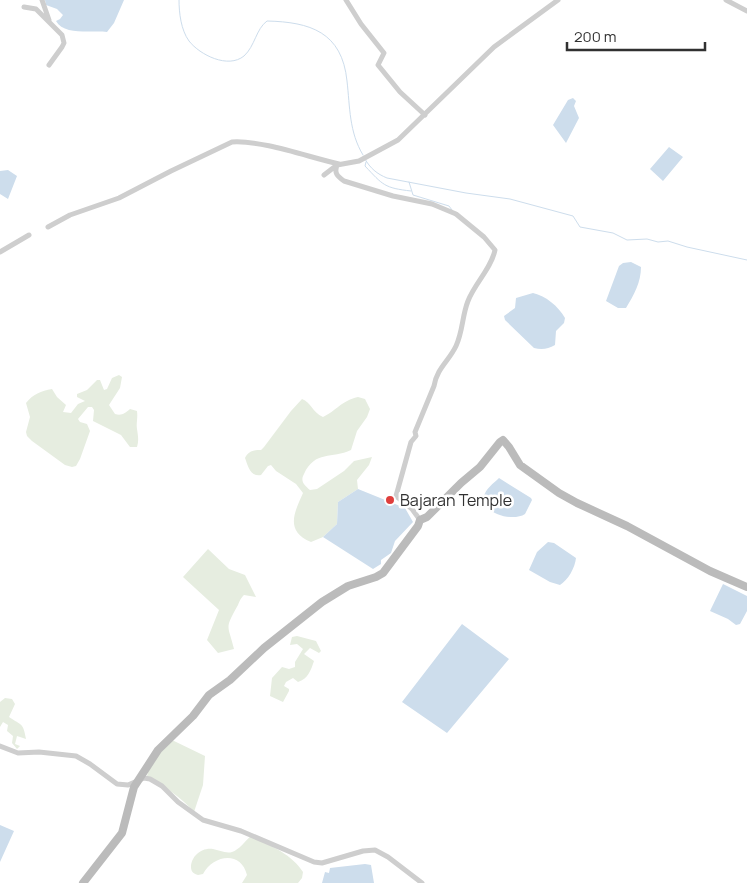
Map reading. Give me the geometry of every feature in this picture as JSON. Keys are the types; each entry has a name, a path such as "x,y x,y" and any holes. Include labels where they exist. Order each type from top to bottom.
{"street":[{"path":"42,0 50,22"},
{"path":"346,0 361,24 384,53 378,65 400,92 425,115"},
{"path":"48,227 70,216 119,198 232,142 258,145 338,165 359,161 398,140 494,47 558,0"},
{"path":"726,0 747,11"},
{"path":"24,7 36,9 62,35 64,43 49,65"},
{"path":"324,175 338,165"},
{"path":"338,165 335,170 344,181 393,196 432,204 456,214 484,237 495,250 493,259 472,291 463,317 456,348 439,369 415,432 416,436 411,442 396,496 412,509 420,520"},
{"path":"0,252 29,235"},
{"path":"83,883 122,833 132,792 158,750 193,716 209,695 230,680 264,648 322,602 348,586 383,573 418,526 420,520 427,516 461,483 480,468 503,440 520,465 559,493 627,526 710,571 747,588"},
{"path":"0,746 18,753 39,752 76,756 117,784 128,785 147,778 157,783 178,802 204,820 240,830 314,862 322,863 363,851 374,850 388,857 422,883"}],"shaded area":[{"path":"119,375 122,377 120,388 109,405 117,415 125,413 130,409 137,411 137,447 130,447 121,435 93,421 94,410 92,407 88,407 78,419 80,422 87,424 90,431 76,466 65,465 27,436 26,432 30,417 26,403 34,395 52,389 57,397 66,405 63,412 71,413 78,404 85,401 77,397 77,394 87,390 97,380 100,380 104,390 107,389 112,378"},
{"path":"358,397 365,399 370,409 357,431 351,450 324,456 313,461 304,474 303,483 310,490 317,489 344,471 354,461 372,457 369,465 357,480 358,489 338,502 337,524 323,537 311,542 303,538 295,527 295,514 303,493 296,484 276,471 271,465 261,475 252,473 245,458 250,452 261,450 264,447 302,399 308,402 323,417 347,401"},
{"path":"208,549 229,569 245,575 256,597 244,595 241,598 228,627 234,649 218,653 207,640 219,610 183,577"},
{"path":"297,636 316,641 321,651 319,653 310,648 304,654 314,661 312,668 309,674 301,681 298,682 293,678 286,682 284,686 289,691 283,702 270,696 272,678 282,667 289,669 295,667 295,662 303,649 297,644 290,645 292,637"},
{"path":"5,698 12,699 15,704 9,717 21,725 25,734 26,739 17,736 15,744 20,746 17,749 12,743 13,736 7,731 8,725 3,722 0,727 0,702"},
{"path":"172,740 205,756 203,785 194,812 184,801 147,776 154,760"},
{"path":"251,836 293,860 303,872 302,878 298,883 242,883 247,875 244,867 239,862 227,858 213,863 203,874 198,875 192,871 191,863 201,851 213,849 232,852"}],"water":[{"path":"45,0 124,0 114,23 107,32 65,29 56,21 63,15 57,9 46,5"},
{"path":"573,98 576,101 574,106 579,118 566,143 553,125 568,100"},
{"path":"669,147 683,157 663,181 650,169"},
{"path":"8,170 17,176 8,199 0,194 0,171"},
{"path":"631,262 641,267 641,273 626,308 618,308 606,301 619,266 623,263"},
{"path":"533,293 551,302 565,318 564,323 556,331 555,345 547,348 534,348 505,320 504,316 515,308 516,298"},
{"path":"499,478 531,498 532,500 525,514 506,517 488,508 484,497 486,491"},
{"path":"358,489 405,508 413,522 395,541 391,553 381,560 381,564 373,569 323,537 337,524 338,502"},
{"path":"548,542 554,543 576,558 571,573 560,585 550,582 529,570 537,552"},
{"path":"723,584 747,596 747,611 740,624 736,625 710,611"},
{"path":"462,624 509,659 447,733 402,702"},
{"path":"0,825 14,831 0,862"},
{"path":"371,865 374,883 322,883 325,872 329,873 330,868"}],"waterway":[{"path":"179,0 181,21 186,37 200,51 222,61 237,60 244,56 251,47 260,28 267,21 297,24 310,28 321,33 331,41 344,64 353,128 358,146 363,155"},
{"path":"365,159 374,170 387,178 510,199 573,216 580,227 613,233 627,240 668,241 747,260"},
{"path":"366,162 365,166 376,178 389,187 411,191"},
{"path":"409,182 413,195 449,206 452,210"}],"place":[{"name":"Bajaran Temple","path":"390,500"}]}
